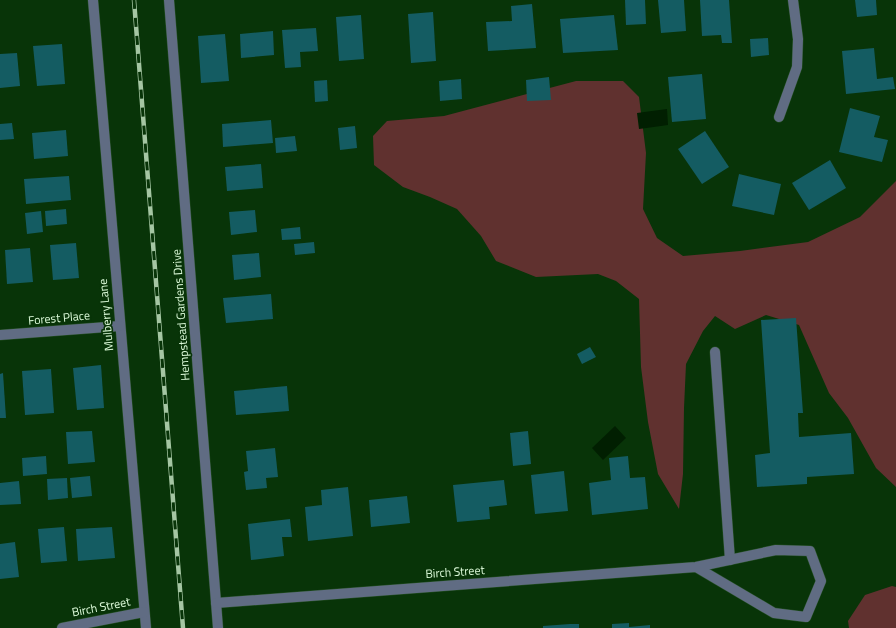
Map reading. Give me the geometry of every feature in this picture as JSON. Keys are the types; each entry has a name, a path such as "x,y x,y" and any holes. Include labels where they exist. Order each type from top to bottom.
{"street":[{"name":"Mulberry Lane","path":"94,0 146,628"},
{"name":"Hempstead Gardens Drive","path":"169,0 218,628"},
{"path":"779,117 797,67 798,39 793,0"},
{"name":"Forest Place","path":"0,336 120,326"},
{"path":"715,352 730,560"},
{"name":"Birch Street","path":"216,603 696,567 776,550 810,551 821,581 806,617 774,613 696,567"},
{"name":"Birch Street","path":"62,628 144,612"}],"shaded area":[{"path":"576,81 623,81 639,97 646,153 643,209 657,238 683,256 740,251 808,242 860,217 896,181 896,487 876,468 848,418 829,393 799,325 766,315 735,329 715,316 703,331 686,364 683,474 679,509 658,474 648,422 641,367 639,299 616,281 598,274 536,277 496,261 481,236 457,209 403,187 374,165 373,136 387,121 444,116"},
{"path":"667,109 668,125 639,129 637,113"},
{"path":"615,426 626,438 603,460 592,448"},
{"path":"892,586 896,587 896,628 849,628 848,621 865,595"}],"building":[{"path":"625,0 645,0 646,24 626,25"},
{"path":"658,0 684,0 686,31 661,33"},
{"path":"700,0 729,0 732,43 722,43 721,35 702,36"},
{"path":"855,0 876,0 877,15 857,17"},
{"path":"532,4 536,48 488,51 486,22 512,21 511,6"},
{"path":"433,12 436,61 411,63 408,14"},
{"path":"361,15 364,59 339,61 336,17"},
{"path":"614,15 618,50 563,53 560,19"},
{"path":"316,28 318,51 300,52 301,67 285,68 282,30"},
{"path":"273,31 274,55 241,58 240,34"},
{"path":"225,34 229,81 201,83 198,36"},
{"path":"768,38 769,55 751,57 750,39"},
{"path":"62,44 65,84 37,86 33,46"},
{"path":"874,48 877,79 893,77 895,89 846,94 842,51"},
{"path":"17,53 20,86 0,88 0,54"},
{"path":"702,74 706,119 672,122 668,77"},
{"path":"549,77 551,100 527,101 526,80"},
{"path":"461,79 462,99 440,101 439,81"},
{"path":"327,80 328,101 315,102 314,81"},
{"path":"850,108 880,116 874,137 888,140 882,162 839,152"},
{"path":"271,120 273,143 223,147 222,124"},
{"path":"12,123 14,139 0,140 0,124"},
{"path":"355,126 357,148 340,150 338,128"},
{"path":"66,130 68,156 34,159 32,133"},
{"path":"705,131 729,167 702,184 678,149"},
{"path":"295,136 297,151 276,153 275,138"},
{"path":"830,160 846,188 809,210 792,183"},
{"path":"261,164 263,188 227,191 225,167"},
{"path":"739,174 781,184 774,215 732,206"},
{"path":"69,176 71,200 26,204 24,179"},
{"path":"66,209 67,224 46,226 45,211"},
{"path":"255,210 257,232 231,235 229,212"},
{"path":"41,211 43,232 27,234 25,213"},
{"path":"300,227 301,239 282,240 281,229"},
{"path":"314,242 315,253 295,255 294,244"},
{"path":"76,243 79,278 53,280 50,245"},
{"path":"30,248 33,282 7,284 5,250"},
{"path":"259,253 261,277 234,280 232,255"},
{"path":"271,294 273,319 226,323 223,298"},
{"path":"796,318 803,413 798,413 799,437 851,433 854,474 807,477 807,484 757,487 755,455 770,453 761,320"},
{"path":"590,347 596,357 582,364 577,354"},
{"path":"101,365 104,408 77,410 73,368"},
{"path":"51,369 54,413 25,415 22,371"},
{"path":"3,373 6,418 0,418 0,374"},
{"path":"287,386 289,411 236,415 234,391"},
{"path":"92,431 95,462 68,464 66,432"},
{"path":"528,431 531,464 513,466 510,433"},
{"path":"275,448 278,477 266,478 267,488 246,490 244,472 248,471 246,451"},
{"path":"46,456 47,474 23,476 22,458"},
{"path":"628,456 630,478 645,477 648,509 592,515 589,483 611,480 609,458"},
{"path":"564,471 568,511 535,514 531,475"},
{"path":"90,476 92,496 72,498 70,478"},
{"path":"67,478 68,498 48,500 47,479"},
{"path":"504,480 507,505 489,507 490,519 457,522 453,485"},
{"path":"19,481 21,504 0,505 0,483"},
{"path":"348,487 353,536 308,541 305,507 322,505 321,490"},
{"path":"407,496 410,523 371,527 369,500"},
{"path":"290,519 292,537 282,537 284,556 251,560 248,524"},
{"path":"64,527 67,561 41,563 38,529"},
{"path":"112,527 115,558 78,561 76,529"},
{"path":"15,542 19,577 0,579 0,544"},
{"path":"629,623 629,627 650,625 650,628 612,628 612,624"},
{"path":"579,624 579,628 543,628 543,626"}],"railway":[{"path":"134,0 183,628"}]}
